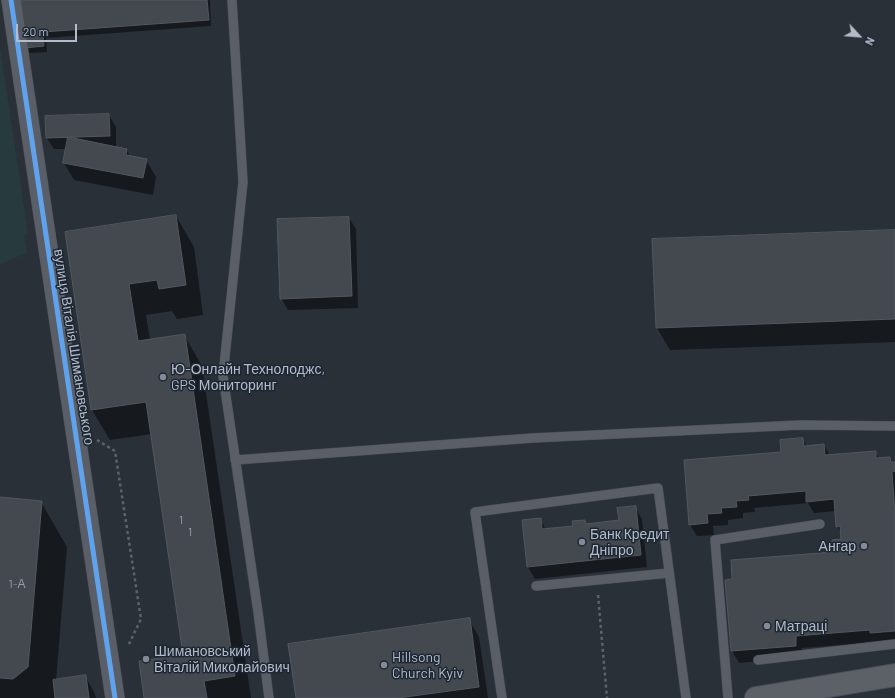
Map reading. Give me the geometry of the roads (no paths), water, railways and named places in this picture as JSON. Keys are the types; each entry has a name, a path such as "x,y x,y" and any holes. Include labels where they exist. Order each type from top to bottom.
{"main road":[{"path":"756,698 895,676"}],"street":[{"name":"вулиця Віталія Шимановського","path":"11,0 115,698"}],"lane":[{"path":"232,0 243,182 223,376 258,612 268,698"},
{"path":"235,460 533,438 800,425 895,426"},
{"path":"502,698 475,512 658,488 686,698"},
{"path":"728,698 715,540 820,524"},
{"path":"536,586 669,573"},
{"path":"758,660 895,644"}],"place":[{"name":"Ю-Онлайн Технолоджс, GPS Мониторинг","path":"163,377"},
{"name":"Банк Кредит Дніпро","path":"582,542"},
{"name":"Ангар","path":"864,546"},
{"name":"Матраці","path":"767,626"},
{"name":"Шимановський Віталій Миколайович","path":"146,659"},
{"name":"Hillsong Church Kyiv","path":"384,665"}]}
